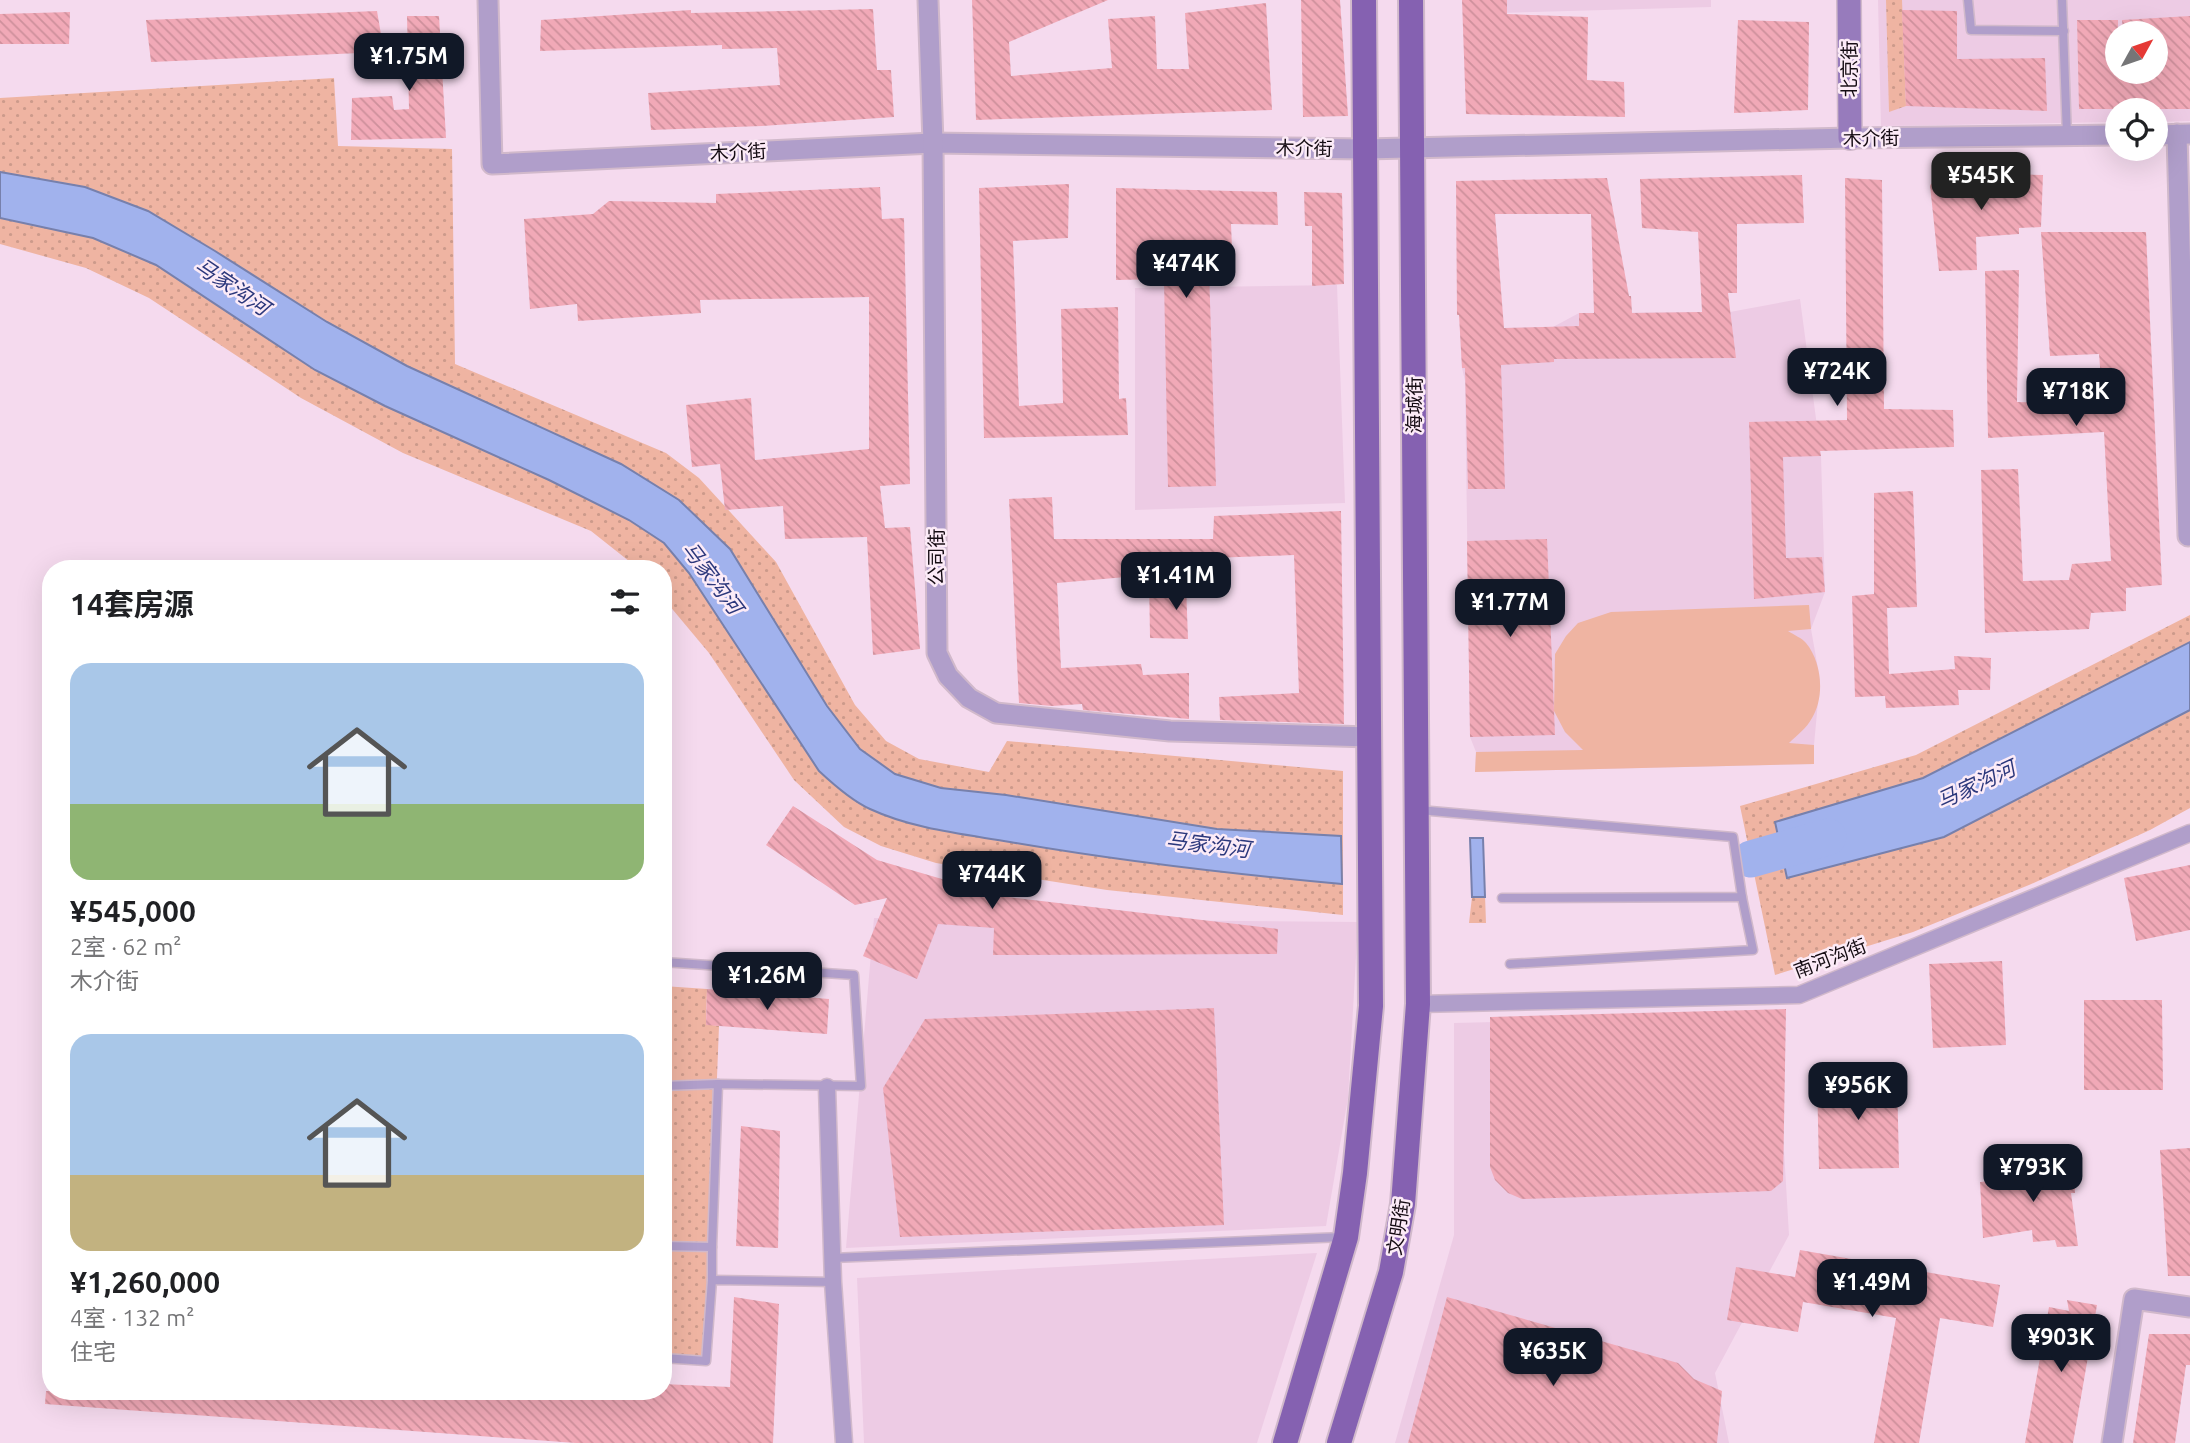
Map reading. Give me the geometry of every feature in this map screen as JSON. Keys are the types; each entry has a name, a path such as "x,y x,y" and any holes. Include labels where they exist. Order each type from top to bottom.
{"main road":[{"path":"1285,1443 1346,1237 1371,1006 1364,0"},
{"name":"海城街","path":"1411,0 1418,1004"},
{"name":"北京街","path":"1849,0 1850,138"},
{"name":"文明街","path":"1339,1443 1391,1272 1403,1204 1418,1004"}],"street":[{"name":"木介街","path":"488,0 492,164 933,143 1365,149 2105,135"},
{"name":"公司街","path":"928,0 933,143 937,653 948,676 969,698 996,713 1170,731 1369,737"},
{"path":"2184,134 2188,536"},
{"name":"南河沟街","path":"1418,1004 1799,995 2190,833"},
{"path":"827,1087 833,1282 844,1443"},
{"path":"2112,1443 2134,1299 2190,1307"}],"lane":[{"path":"1968,0 1970,30 2063,31"},
{"path":"2063,0 2067,136"},
{"path":"1416,810 1733,837 1753,950 1510,964"},
{"path":"1502,898 1742,897"},
{"path":"672,963 854,975 861,1086 672,1086"},
{"path":"672,1359 706,1361 712,1280 718,1084"},
{"path":"832,1258 1346,1237"},
{"path":"672,1246 712,1247"},
{"path":"712,1280 833,1282"}],"shaded area":[{"path":"1501,0 1711,0 1711,7 1501,13"},
{"path":"1878,0 2190,0 2190,121 2168,122 2168,98 2105,98 2105,122 1881,126"},
{"path":"1886,0 1902,0 1906,106 1889,112"},
{"path":"334,78 338,146 452,149 455,364 666,453 699,478 776,562 855,705 886,741 919,759 989,772 1007,741 1343,771 1343,915 1107,890 936,863 881,846 844,827 794,780 709,653 672,609 672,560 628,560 591,531 403,453 301,398 149,298 86,268 0,244 0,98"},
{"path":"1337,285 1345,503 1135,510 1135,288"},
{"path":"1800,299 1821,456 1825,592 1811,629 1820,680 1814,764 1475,772 1476,752 1470,737 1465,381 1460,329 1553,327 1579,313 1730,312"},
{"path":"1809,605 1811,629 1788,631 1804,641 1816,660 1820,680 1819,700 1810,722 1789,743 1814,745 1814,764 1475,772 1476,752 1583,750 1565,732 1554,711 1555,654 1578,623 1611,612"},
{"path":"2190,615 2190,808 2150,830 2029,885 1913,932 1775,975 1740,806 1916,755"},
{"path":"1470,838 1483,838 1486,923 1469,923 1472,897"},
{"path":"874,918 1358,922 1348,1098 1326,1226 846,1248"},
{"path":"672,987 707,989 706,1024 719,1026 706,1361 672,1359"},
{"path":"1776,1015 1789,1235 1715,1373 1729,1443 1395,1443 1454,1235 1454,1023"},
{"path":"1317,1253 1257,1443 864,1443 857,1278"}],"water":[{"path":"0,172 85,187 148,211 327,322 407,366 621,464 679,500 730,549 827,706 860,749 895,774 941,788 1006,795 1217,829 1341,836 1342,884 1051,849 938,830 886,816 863,806 819,771 689,573 664,543 629,520 549,480 385,406 315,370 156,265 93,238 0,218"},
{"path":"2190,642 2190,710 1944,837 1787,878 1775,822 1923,778"},
{"path":"1470,838 1483,838 1485,897 1472,897"}],"building":[{"path":"972,0 1108,0 1009,42 1011,76 1112,68 1108,19 1155,16 1157,69 1189,69 1185,13 1266,3 1272,110 976,120"},
{"path":"1301,0 1340,0 1348,116 1303,117"},
{"path":"1462,0 1507,0 1507,14 1588,17 1587,80 1624,82 1625,117 1466,114"},
{"path":"873,9 877,70 891,70 894,117 651,130 648,93 780,85 777,48 722,49 722,45 540,51 541,20 691,10 691,13"},
{"path":"1902,10 1957,11 1957,59 2045,58 2047,111 1906,106"},
{"path":"377,11 384,52 151,62 146,20"},
{"path":"70,12 69,44 0,44 0,14"},
{"path":"407,16 439,16 446,138 351,140 352,98 392,96 394,110 409,109"},
{"path":"2190,16 2190,109 2168,109 2168,98 2105,98 2105,109 2079,109 2077,20 2118,20 2105,21 2105,84 2168,84 2168,21 2122,20"},
{"path":"1738,20 1809,22 1808,110 1734,113"},
{"path":"1945,173 2043,175 2041,227 2019,228 2019,234 1976,237 1977,270 1939,271 1930,185"},
{"path":"1802,175 1804,223 1737,224 1737,293 1728,293 1736,358 1554,359 1554,362 1501,365 1505,489 1468,489 1465,368 1462,368 1457,315 1456,181 1607,178 1631,296 1632,313 1702,312 1698,232 1642,228 1640,179","holes":["1495,214 1591,214 1594,313 1579,313 1579,326 1504,328"]},
{"path":"1845,178 1882,180 1884,409 1953,410 1954,447 1820,451 1821,456 1783,457 1786,558 1822,557 1825,592 1754,599 1749,422 1847,420"},
{"path":"1069,184 1068,238 1013,241 1019,406 1063,403 1061,309 1118,307 1119,399 1126,398 1128,435 984,438 979,188"},
{"path":"880,187 882,219 904,218 910,484 880,486 885,528 910,527 920,649 873,655 867,537 785,539 783,506 725,510 720,464 692,467 686,405 751,398 755,460 869,449 869,297 700,300 701,313 578,321 577,304 530,309 524,219 593,214 609,201 716,203 716,194"},
{"path":"1116,188 1277,192 1278,225 1231,224 1233,273 1209,271 1216,486 1168,487 1164,279 1116,280"},
{"path":"1304,192 1342,193 1344,284 1312,286 1312,226 1305,226"},
{"path":"2041,232 2146,232 2162,585 2126,588 2126,611 2091,613 2089,629 1985,633 1981,470 2018,469 2023,581 2069,580 2072,564 2111,561 2104,432 1988,438 1985,271 2019,270 2017,402 2103,404 2099,354 2050,356"},
{"path":"1913,491 1917,607 1887,608 1889,674 1955,669 1954,656 1991,658 1990,690 1958,690 1959,705 1886,708 1885,696 1855,697 1852,596 1874,594 1874,493"},
{"path":"1052,497 1054,539 1213,539 1214,516 1341,511 1344,724 1220,720 1219,697 1299,693 1294,555 1185,559 1188,639 1150,638 1149,575 1057,583 1061,668 1141,664 1143,675 1189,673 1189,719 1083,710 1082,704 1052,706 1019,703 1009,499"},
{"path":"1547,539 1555,735 1470,737 1467,541"},
{"path":"793,806 877,860 1000,896 1278,929 1277,954 993,955 994,928 938,924 917,979 863,956 887,898 855,905 766,845"},
{"path":"2190,865 2190,930 2136,941 2124,878"},
{"path":"2002,961 2006,1045 1933,1048 1929,964"},
{"path":"707,989 829,999 827,1034 706,1025"},
{"path":"2084,1000 2162,1000 2163,1090 2084,1090"},
{"path":"1214,1008 1224,1225 900,1237 883,1088 925,1019"},
{"path":"1786,1009 1783,1181 1771,1191 1522,1199 1508,1193 1495,1180 1490,1167 1490,1017"},
{"path":"1897,1074 1899,1168 1819,1169 1817,1076"},
{"path":"741,1126 780,1131 778,1248 736,1246"},
{"path":"2190,1148 2190,1276 2168,1276 2160,1150"},
{"path":"2074,1154 2075,1193 2071,1193 2078,1246 2057,1247 2055,1240 2033,1242 2032,1230 1983,1238 1980,1182 2026,1178 2025,1167 2048,1167 2048,1157"},
{"path":"1800,1250 2000,1285 1993,1327 1940,1318 1919,1443 1874,1443 1896,1318 1803,1302 1798,1332 1727,1320 1736,1267 1795,1277"},
{"path":"734,1297 779,1304 773,1443 576,1443 45,1404 45,1400 672,1400 672,1384 730,1387"},
{"path":"1447,1297 1678,1363 1694,1379 1722,1391 1717,1443 1408,1443"},
{"path":"2067,1300 2097,1305 2073,1443 2025,1443 2049,1307 2069,1311"},
{"path":"2149,1334 2190,1334 2190,1365 2186,1365 2175,1443 2133,1443"}],"waterway":[{"name":"马家沟河","path":"1751,859 1828,837"}]}
